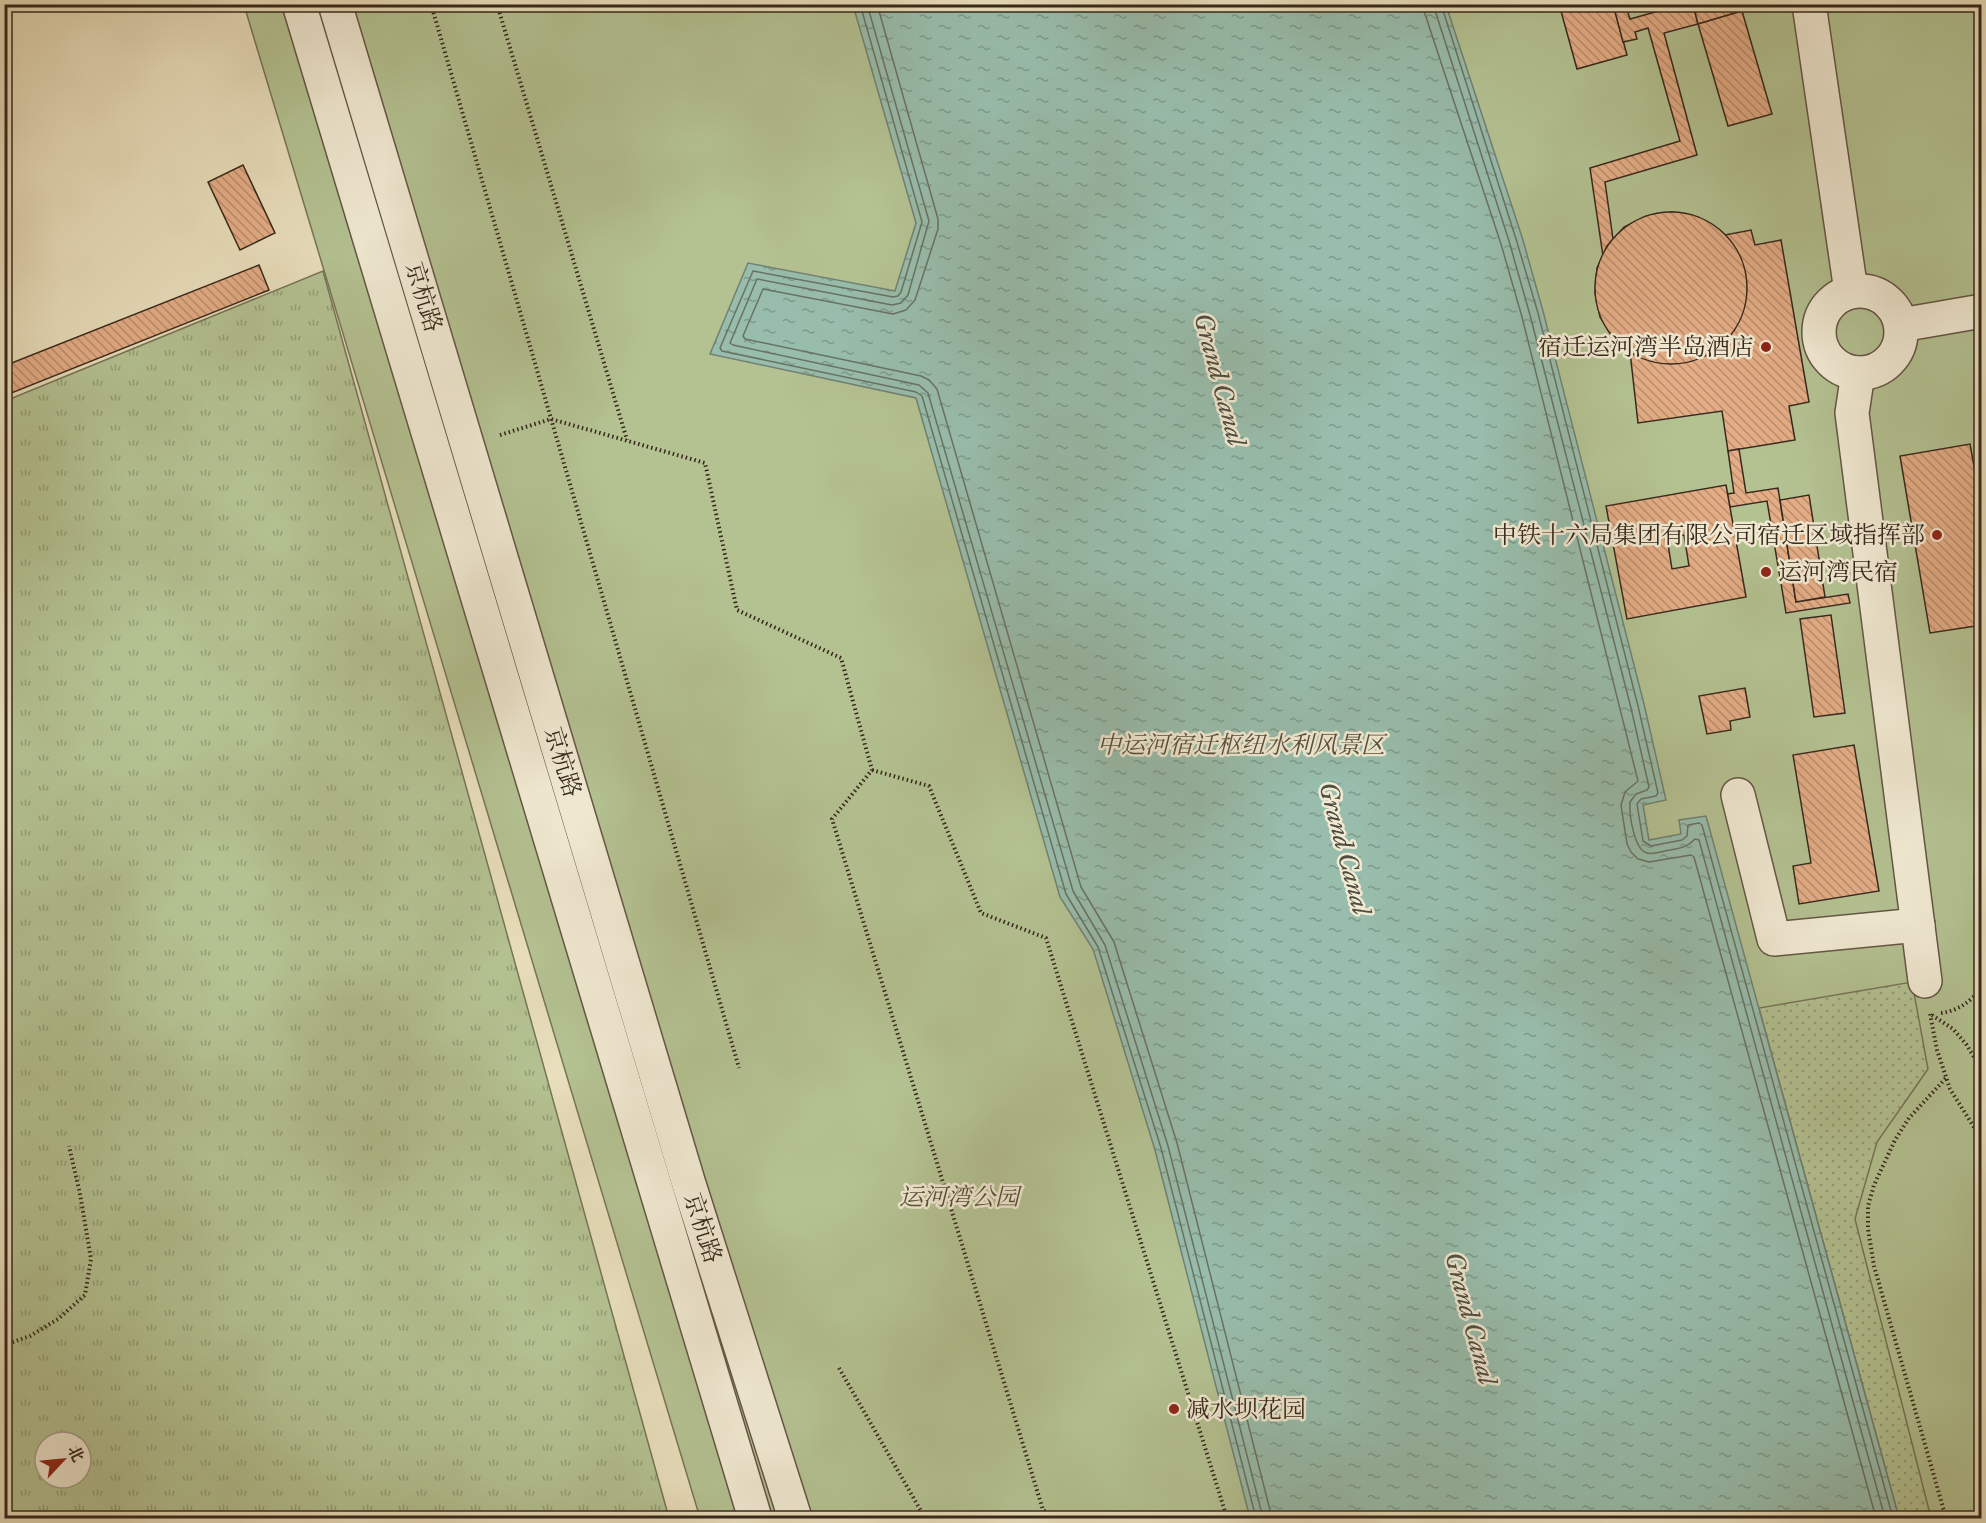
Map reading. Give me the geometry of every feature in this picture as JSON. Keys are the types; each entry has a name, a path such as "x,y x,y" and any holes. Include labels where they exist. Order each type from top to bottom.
{"street":[{"name":"京杭路","path":"299,4 755,1518"},
{"name":"京杭路","path":"335,4 688,1180 795,1518"},
{"path":"1809,4 1851,291"},
{"path":"1851,291 1878,294 1888,301 1902,325 1900,343 1891,360 1870,373 1845,370 1834,364 1825,353 1819,335 1822,315 1829,304 1839,296 1851,291"},
{"path":"1902,325 1982,311"},
{"path":"1857,373 1852,413 1925,981"},
{"path":"1738,795 1774,939 1917,925"}],"path":[{"path":"431,4 739,1068"},
{"path":"497,4 627,440"},
{"path":"468,445 551,419 705,463 737,610 841,658 872,770"},
{"path":"872,770 832,819 1043,1510 1059,1518"},
{"path":"872,770 929,786 981,913 1046,938 1227,1518"},
{"path":"1982,845 1979,847 1975,883 1982,901"},
{"path":"1925,981 1937,1050 1946,1078 1950,1089 1982,1140"},
{"path":"1982,988 1955,1011 1931,1015 1953,1029 1966,1044 1982,1070"},
{"path":"1946,1078 1910,1118 1895,1140 1874,1185 1868,1206 1868,1229 1874,1266 1946,1518"},
{"path":"4,1345 30,1336 58,1319 85,1295 91,1259 69,1146"},
{"path":"839,1368 924,1518"}],"green space":[{"name":"中运河宿迁枢纽水利风景区","path":"244,5 1981,5 1981,1518 700,1518"},
{"path":"323,271 669,1518 5,1518 5,401"},
{"path":"1912,982 1928,1069 1877,1142 1855,1219 1931,1518 1899,1518 1759,1008"}],"water":[{"name":"Grand Canal","path":"853,5 1446,5 1522,237 1543,311 1644,704 1666,800 1643,805 1649,840 1681,834 1679,820 1706,816 1899,1518 1250,1518 1155,1150 1093,949 1060,897 916,398 710,354 748,263 895,291 916,223"}],"building":[{"path":"1559,4 1613,4 1627,55 1577,69"},
{"path":"1613,4 1625,4 1630,19 1677,6 1677,4 1693,4 1698,24 1664,33 1697,155 1605,182 1613,239 1603,256 1590,168 1680,141 1648,28 1635,32 1637,39 1623,42"},
{"path":"1693,4 1740,4 1742,11 1698,24"},
{"path":"1742,11 1772,114 1728,126 1698,24"},
{"path":"243,165 275,233 240,250 208,182"},
{"path":"1671,212 1700,218 1713,225 1724,235 1734,246 1741,259 1747,288 1741,317 1734,330 1724,341 1713,351 1700,358 1671,364 1642,358 1629,351 1618,341 1608,330 1601,317 1595,288 1601,259 1608,246 1618,235 1629,225 1642,218"},
{"path":"1672,212 1698,217 1725,235 1751,230 1755,245 1781,240 1809,402 1789,406 1795,440 1728,451 1722,411 1638,423 1630,352 1613,338 1600,317 1595,293 1597,268 1607,246 1624,227 1646,216"},
{"path":"259,265 269,290 4,396 4,366"},
{"path":"1970,444 1982,511 1982,625 1930,633 1900,456"},
{"path":"1739,449 1746,493 1778,488 1796,602 1848,594 1850,603 1786,613 1767,501 1730,507 1727,494 1734,493 1728,451"},
{"path":"1726,485 1746,597 1627,619 1606,506","holes":["1684,535 1689,566 1672,569 1667,538"]},
{"path":"1809,495 1825,597 1796,602 1780,500"},
{"path":"1831,615 1845,713 1814,717 1800,619"},
{"path":"1745,688 1750,717 1730,721 1731,730 1707,734 1699,696"},
{"path":"1854,745 1879,891 1799,904 1793,866 1811,863 1793,755"}],"place":[{"name":"宿迁运河湾半岛酒店","path":"1766,347"},
{"name":"中铁十六局集团有限公司宿迁区域指挥部","path":"1937,535"},
{"name":"运河湾民宿","path":"1766,572"},
{"name":"减水坝花园","path":"1174,1409"}],"park label":[{"name":"运河湾公园","path":"959,1197"}]}
